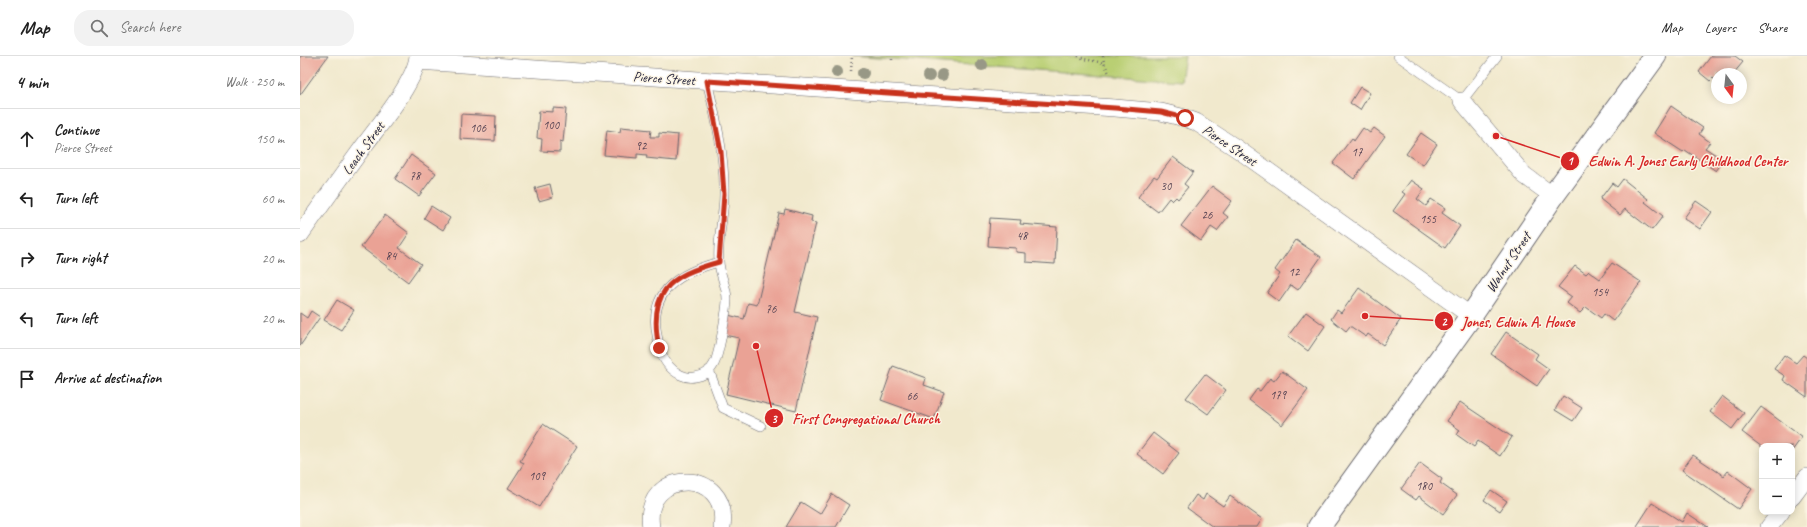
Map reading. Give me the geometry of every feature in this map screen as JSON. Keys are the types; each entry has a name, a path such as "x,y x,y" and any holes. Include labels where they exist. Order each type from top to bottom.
{"street":[{"name":"Walnut Street","path":"1319,527 1471,316 1553,196 1655,56"},
{"name":"Pierce Street","path":"418,59 707,81 1115,108 1178,116 1196,122 1236,148 1471,316"},
{"name":"Leach Street","path":"300,235 391,109 407,83 418,59"},
{"path":"1462,101 1524,175 1553,196"},
{"path":"1795,493 1807,477"},
{"path":"651,527 650,511 658,496 671,485 687,481 703,485 716,495 723,510 722,527"},
{"path":"1769,527 1779,515"}],"lane":[{"path":"1398,56 1462,101 1497,56"},
{"path":"707,81 721,152 724,194 719,262 726,287 727,300 714,365 703,376 690,378 674,372 665,361 659,348 655,318 657,304 672,283 685,274 697,268 719,262"},
{"path":"709,370 723,408 761,426"}],"path":[{"path":"851,74 852,56"},
{"path":"1078,56 1084,59 1104,63"},
{"path":"1103,56 1104,63 1109,73"}],"green space":[{"path":"852,56 1185,56 1181,81"}],"building":[{"path":"300,56 328,56 300,95"},
{"path":"1711,56 1735,56 1743,62 1738,68 1711,68 1710,81 1699,72"},
{"path":"1360,87 1370,93 1360,110 1350,103"},
{"path":"1671,106 1703,128 1699,134 1710,142 1705,148 1724,160 1716,171 1685,150 1683,152 1654,133"},
{"path":"553,108 566,109 563,142 560,141 560,152 541,151 542,139 537,138 539,111 553,112"},
{"path":"461,114 496,116 495,141 460,139"},
{"path":"621,127 651,130 650,137 659,137 659,133 678,135 676,161 646,158 647,155 637,154 637,158 604,155 607,130 620,132"},
{"path":"1363,128 1370,133 1374,128 1385,136 1354,179 1333,163 1352,138 1354,141"},
{"path":"1421,133 1437,144 1423,165 1406,154"},
{"path":"411,155 436,173 419,196 395,179"},
{"path":"1173,157 1193,172 1184,184 1188,187 1178,199 1176,197 1172,201 1169,198 1158,212 1138,197 1154,176 1157,178"},
{"path":"1623,179 1648,199 1645,202 1663,216 1652,230 1625,209 1620,215 1600,199 1612,183 1617,187"},
{"path":"1411,180 1424,189 1417,199 1426,206 1431,199 1445,208 1442,213 1460,226 1445,248 1393,211 1405,194 1402,192"},
{"path":"550,184 553,197 539,201 535,188"},
{"path":"1212,186 1232,201 1223,213 1228,217 1217,231 1211,227 1201,241 1181,226"},
{"path":"1696,201 1712,212 1700,229 1684,218"},
{"path":"431,206 450,218 443,230 424,218"},
{"path":"785,209 812,216 811,222 816,223 795,312 817,317 796,411 726,394 739,338 724,335 728,315 744,319 748,303 757,305 779,213 784,214"},
{"path":"385,215 409,233 399,248 421,264 408,282 361,247"},
{"path":"990,218 1021,220 1020,224 1057,227 1055,264 1026,262 1026,253 1016,252 1016,248 988,246"},
{"path":"1296,240 1321,257 1298,290 1291,285 1279,302 1267,293 1280,274 1275,270"},
{"path":"1612,263 1641,282 1613,321 1604,314 1601,318 1586,307 1580,313 1567,303 1572,297 1558,287 1575,266 1586,274 1589,271 1600,279"},
{"path":"1359,288 1401,319 1383,345 1368,334 1366,337 1350,326 1346,331 1331,319 1337,310 1341,313"},
{"path":"337,300 354,310 341,330 324,320"},
{"path":"311,311 320,317 300,346 300,313 307,318"},
{"path":"1306,312 1325,326 1308,351 1288,336"},
{"path":"1506,332 1538,354 1535,359 1549,369 1537,386 1491,354"},
{"path":"1784,355 1796,363 1803,355 1807,358 1807,397 1783,380 1785,376 1774,369"},
{"path":"893,366 926,378 924,385 944,392 934,419 881,400"},
{"path":"1282,371 1308,390 1282,425 1249,400 1257,389 1260,391 1270,378 1274,381"},
{"path":"1205,374 1226,390 1208,414 1186,398"},
{"path":"1563,396 1582,408 1573,421 1555,410"},
{"path":"1722,396 1744,413 1732,429 1710,412"},
{"path":"1460,402 1512,437 1500,456 1478,441 1474,447 1457,435 1460,430 1447,421"},
{"path":"1761,407 1802,437 1795,447 1795,443 1759,443 1759,445 1742,432"},
{"path":"543,424 577,446 539,507 508,488 524,463 520,461"},
{"path":"1153,433 1179,453 1163,474 1137,454"},
{"path":"1693,455 1724,476 1728,471 1752,489 1738,509 1682,470"},
{"path":"1420,463 1442,479 1440,483 1457,495 1443,514 1419,496 1416,500 1401,489"},
{"path":"1491,490 1507,501 1500,511 1484,500"},
{"path":"832,494 849,505 836,527 786,527 801,502 820,514"},
{"path":"1206,494 1223,506 1230,496 1262,519 1257,527 1213,527 1187,508 1196,495 1203,500"},
{"path":"1652,503 1682,522 1687,513 1708,527 1637,526"}],"place":[{"name":"Edwin A. Jones Early Childhood Center","path":"1496,136"},
{"name":"Jones, Edwin A. House","path":"1365,316"},
{"name":"First Congregational Church","path":"756,346"}],"route":[{"path":"659,348 655,318 657,304 663,294 672,283 685,274 697,268 719,262 724,194 721,152 714,110 707,81 1115,108 1161,112 1185,118"}]}
